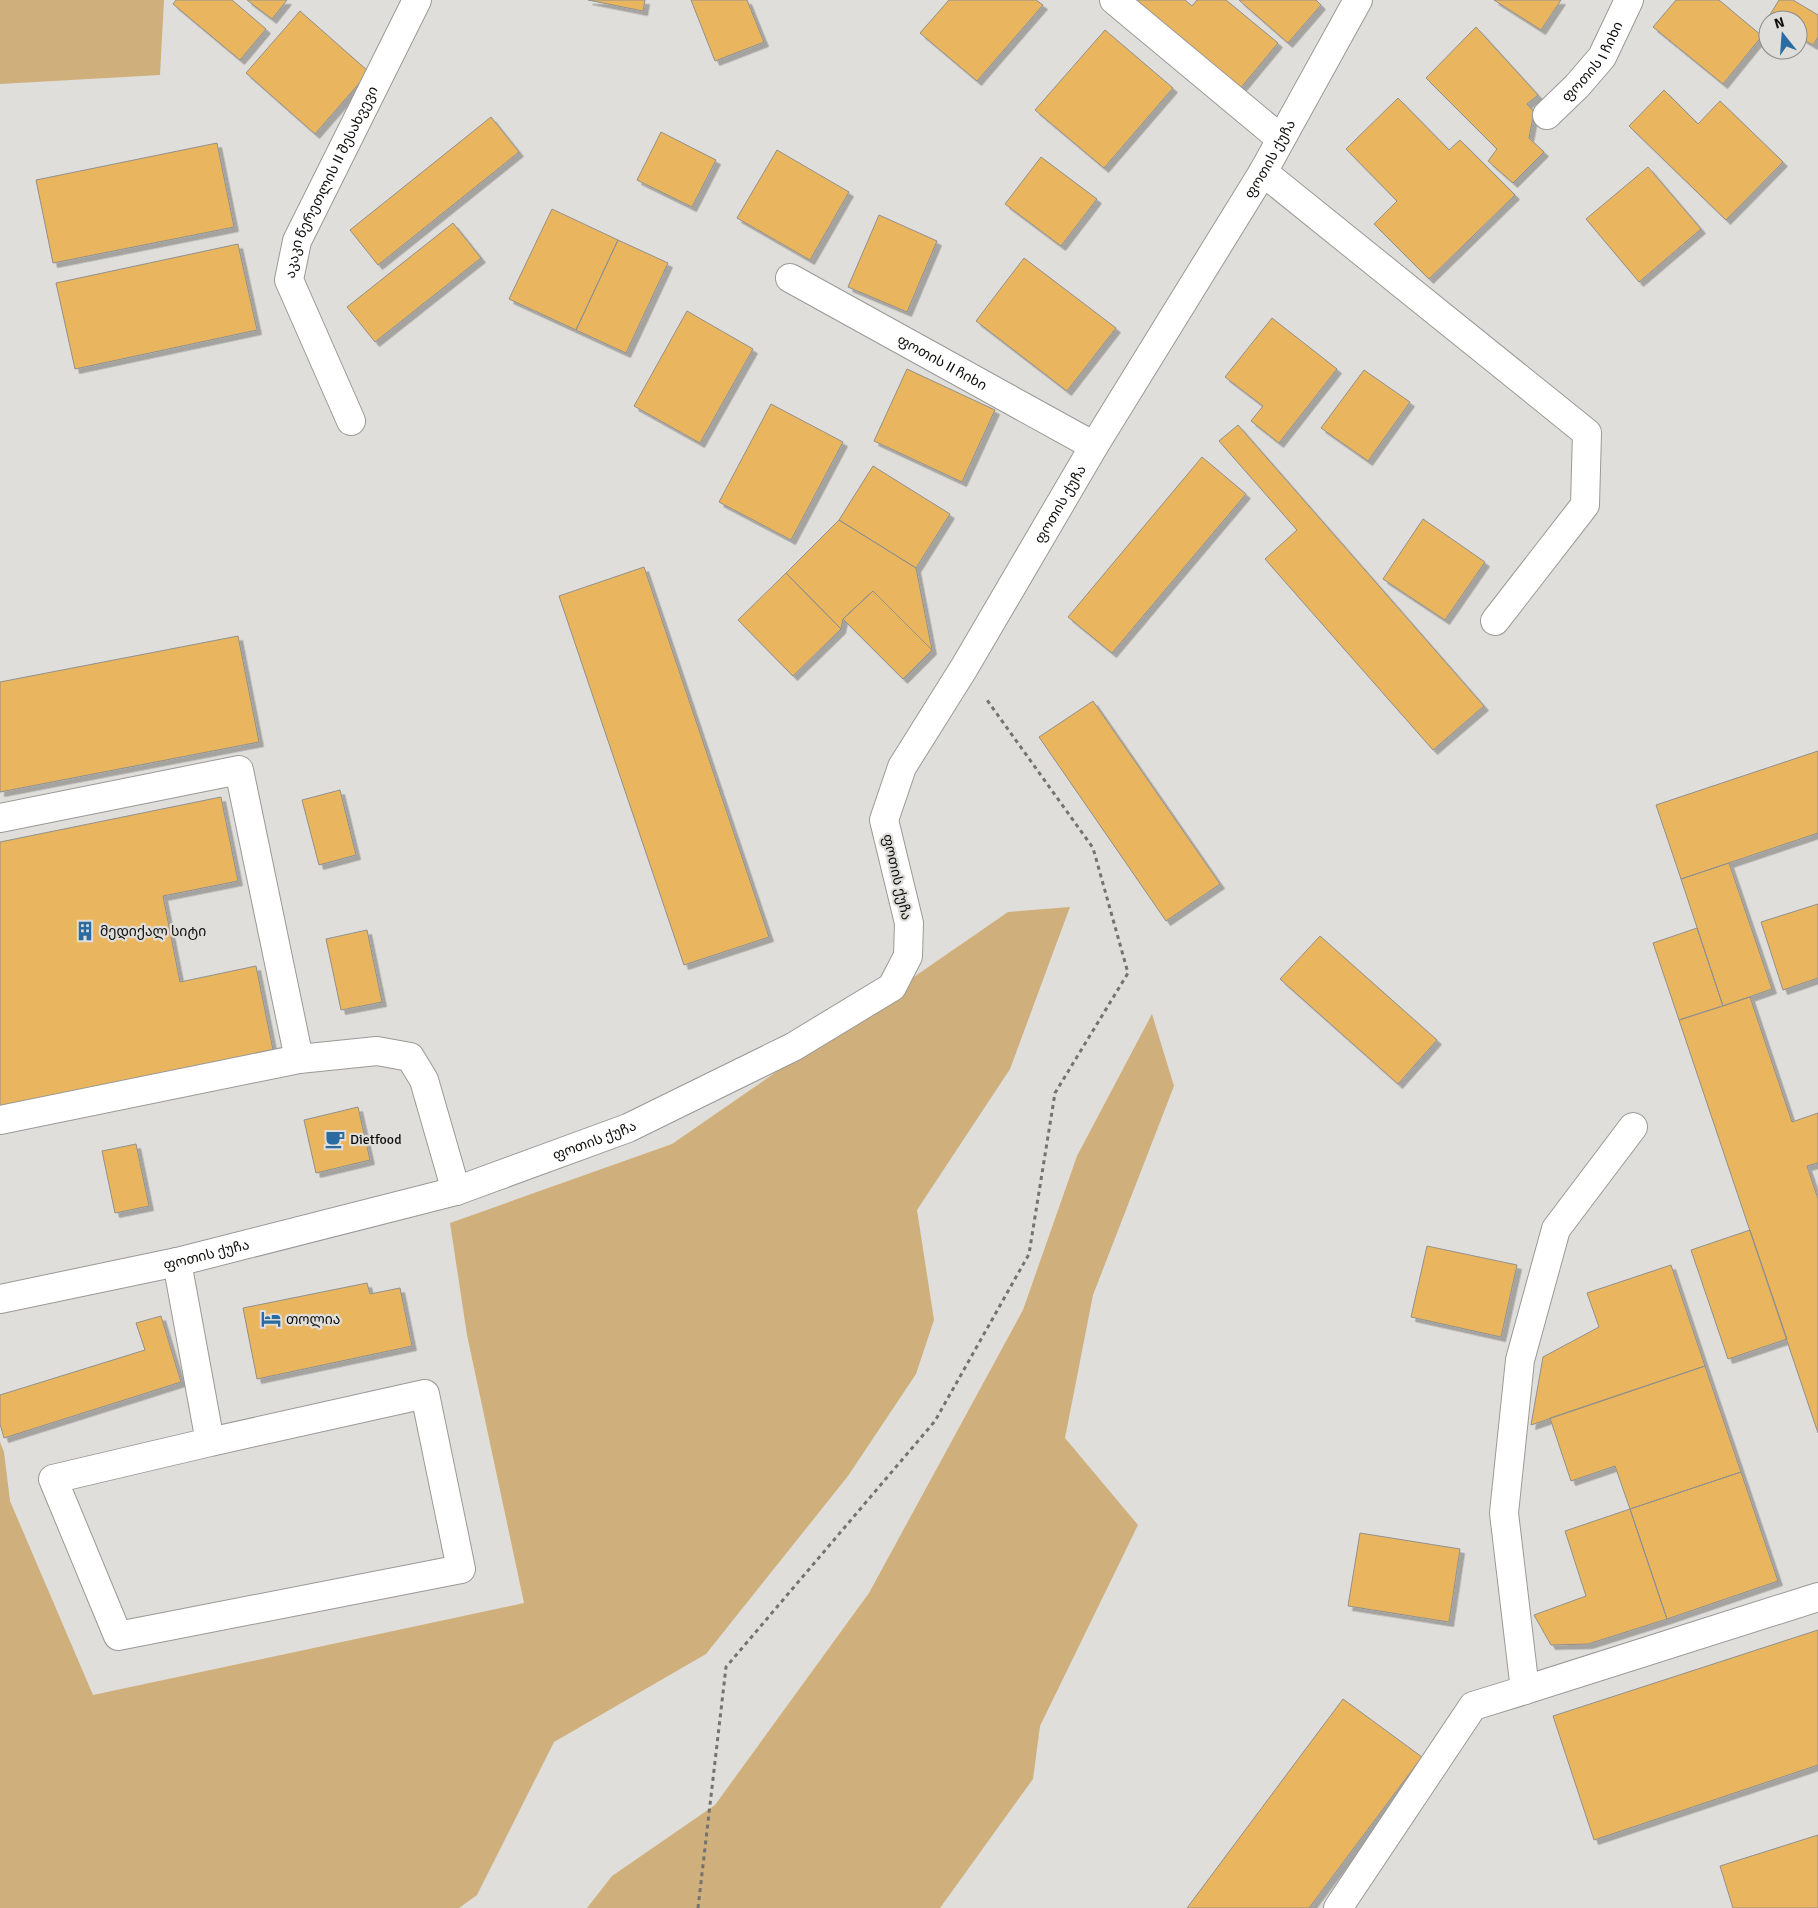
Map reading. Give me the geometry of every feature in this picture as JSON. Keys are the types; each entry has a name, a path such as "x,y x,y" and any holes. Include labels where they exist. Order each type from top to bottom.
{"street":[{"name":"აკაკი წერეთლის II შესახვევი","path":"350,421 289,280 297,241 417,0"},
{"path":"1114,0 1281,139"},
{"name":"ფოთის ქუჩა","path":"0,1299 177,1262 456,1191 628,1128 793,1047 892,987 908,956 909,923 884,820 902,767 964,668 1094,446 1263,172 1358,0"},
{"name":"ფოთის I ჩიხი","path":"1547,115 1577,86 1602,57 1629,0"},
{"path":"1263,172 1587,433 1585,505 1495,621"},
{"name":"ფოთის II ჩიხი","path":"790,278 1094,446"},
{"path":"0,818 238,770 299,1059"},
{"path":"0,1120 299,1059 377,1051 410,1057 424,1080 456,1191"},
{"path":"1525,1690 1504,1513 1520,1360 1556,1230 1633,1127"},
{"path":"177,1262 210,1442"},
{"path":"425,1394 461,1569 118,1636 53,1479 210,1442 425,1394"},
{"path":"1338,1908 1473,1706 1818,1597"}],"path":[{"path":"698,1908 726,1667 935,1421 1029,1254 1055,1093 1128,973 1092,848 964,668"}],"shaded area":[{"path":"0,0 164,0 160,75 0,84"},
{"path":"1070,907 1010,1069 917,1210 934,1320 916,1374 848,1476 706,1654 554,1742 477,1895 459,1908 0,1908 0,1442 4,1452 10,1501 93,1695 524,1603 467,1335 450,1223 672,1144 1008,912"},
{"path":"1152,1014 1174,1086 1093,1295 1065,1438 1138,1525 1040,1726 1033,1779 940,1908 587,1908 612,1876 715,1805 869,1593 1023,1310 1077,1156"}],"building":[{"path":"176,0 232,0 266,29 240,60 173,4"},
{"path":"247,0 287,0 272,19"},
{"path":"588,0 645,0 643,11"},
{"path":"691,0 747,0 764,42 715,61"},
{"path":"949,0 1036,0 1043,5 977,81 920,33"},
{"path":"1131,0 1185,0 1192,6 1197,0 1226,0 1278,43 1239,90"},
{"path":"1239,0 1316,0 1321,5 1288,43"},
{"path":"1494,0 1561,0 1541,30"},
{"path":"1676,0 1719,0 1758,33 1758,41 1723,84 1653,27"},
{"path":"1779,0 1793,0 1818,15 1818,37 1813,45 1808,42 1808,10 1773,10"},
{"path":"300,11 369,72 315,134 246,73"},
{"path":"1476,27 1538,95 1527,104 1534,112 1529,138 1544,152 1513,183 1488,161 1497,149 1426,78"},
{"path":"1105,30 1173,88 1104,168 1035,110"},
{"path":"1664,90 1698,124 1720,101 1783,162 1726,220 1629,126"},
{"path":"1398,98 1449,150 1460,140 1515,195 1429,279 1374,224 1397,201 1346,149"},
{"path":"491,117 519,152 378,265 350,230"},
{"path":"661,132 716,160 692,207 637,180"},
{"path":"217,143 234,227 53,263 36,180"},
{"path":"777,150 849,192 810,260 737,218"},
{"path":"1041,157 1097,199 1061,246 1005,204"},
{"path":"1648,167 1701,229 1639,282 1586,219"},
{"path":"552,209 618,240 576,330 509,299"},
{"path":"879,215 937,241 907,312 848,287"},
{"path":"453,223 481,258 375,342 347,307"},
{"path":"618,240 668,263 626,353 576,330"},
{"path":"238,244 257,330 75,369 56,283"},
{"path":"1024,258 1116,328 1067,391 976,321"},
{"path":"687,311 753,349 700,443 634,406"},
{"path":"1272,318 1337,369 1279,443 1251,421 1263,406 1225,377"},
{"path":"907,369 995,410 962,482 874,441"},
{"path":"1364,370 1410,402 1368,461 1321,428"},
{"path":"771,404 843,442 791,540 719,502"},
{"path":"1238,425 1484,706 1433,750 1265,559 1297,530 1219,441"},
{"path":"1202,457 1246,494 1112,653 1068,617"},
{"path":"873,466 950,514 916,568 839,520"},
{"path":"1423,519 1485,562 1445,620 1383,579"},
{"path":"839,520 916,568 932,650 873,591 843,619 841,629 786,573"},
{"path":"644,567 769,937 684,965 559,596"},
{"path":"786,573 841,629 793,676 738,620"},
{"path":"873,591 932,650 903,679 843,619"},
{"path":"238,636 259,742 0,792 0,682"},
{"path":"1093,701 1220,884 1166,921 1039,737"},
{"path":"1818,751 1818,833 1681,879 1656,805"},
{"path":"340,790 356,855 319,865 302,800"},
{"name":"მედიქალ სიტი","path":"221,797 238,881 163,896 180,982 256,966 273,1050 0,1106 0,842"},
{"path":"1729,863 1772,989 1723,1006 1681,879"},
{"path":"1818,904 1818,978 1783,990 1761,922"},
{"path":"1697,928 1723,1006 1679,1020 1653,943"},
{"path":"367,930 382,1002 341,1010 326,939"},
{"path":"1320,936 1437,1040 1398,1084 1280,979"},
{"path":"1750,997 1792,1122 1818,1113 1818,1163 1807,1166 1818,1199 1818,1433 1679,1020"},
{"path":"358,1107 370,1160 316,1173 304,1120"},
{"path":"136,1144 149,1206 115,1213 102,1151"},
{"path":"1750,1230 1787,1339 1728,1359 1691,1250"},
{"path":"1427,1246 1517,1265 1501,1337 1411,1317"},
{"path":"1671,1265 1705,1366 1531,1425 1543,1357 1599,1327 1587,1293"},
{"path":"367,1283 370,1294 400,1288 412,1346 257,1379 243,1308"},
{"path":"161,1316 181,1382 4,1438 0,1424 0,1395 145,1350 136,1323"},
{"path":"1705,1366 1741,1472 1630,1509 1615,1466 1571,1481 1550,1418"},
{"path":"1741,1472 1778,1581 1667,1619 1630,1509"},
{"path":"1630,1509 1667,1619 1588,1644 1551,1645 1534,1615 1586,1596 1565,1531"},
{"path":"1360,1533 1460,1549 1449,1622 1348,1606"},
{"path":"1818,1630 1818,1765 1594,1840 1553,1716"},
{"path":"1343,1699 1422,1757 1309,1908 1187,1908"},
{"path":"1818,1835 1818,1908 1733,1908 1720,1866"}],"place":[{"name":"მედიქალ სიტი","path":"85,931"},
{"name":"Dietfood","path":"335,1139"},
{"name":"თოლია","path":"271,1319"}]}
